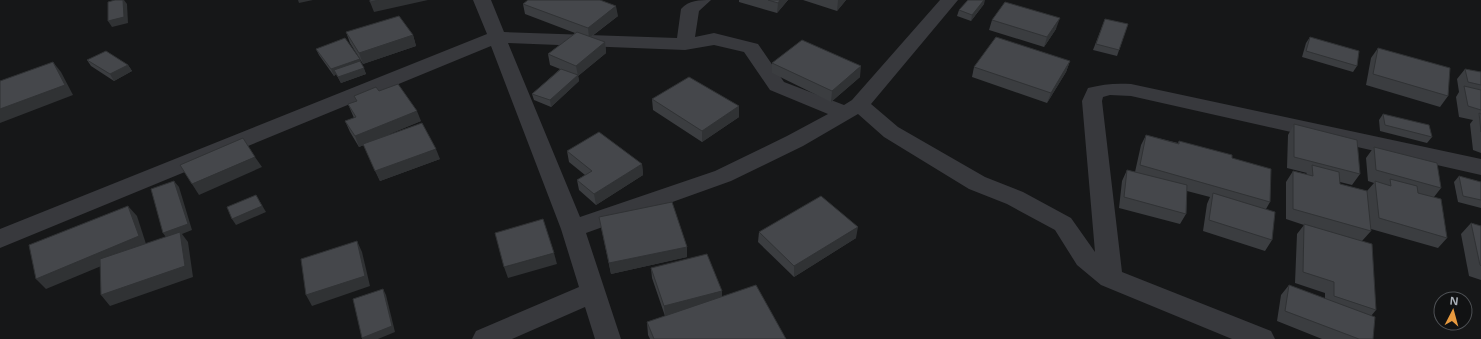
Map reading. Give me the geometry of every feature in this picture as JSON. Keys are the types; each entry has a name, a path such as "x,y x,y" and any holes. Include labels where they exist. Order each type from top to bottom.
{"street":[{"path":"482,0 573,228 608,339"},
{"path":"685,44 690,9 702,0"},
{"path":"573,228 723,176 795,141 852,109 949,0"},
{"path":"0,239 496,37 685,44 714,39 751,48 777,86 852,109 977,184 1015,198 1063,224 1086,258 1110,278 1194,314 1262,339"},
{"path":"1110,278 1092,101 1096,92 1110,89 1131,90 1481,167"},
{"path":"485,339 593,292"}],"building":[{"path":"123,0 124,17 108,21 108,2"},
{"path":"528,0 600,0 616,6 588,28 523,4"},
{"path":"768,0 780,0 778,3"},
{"path":"968,0 984,0 972,15 959,10"},
{"path":"1005,2 1060,18 1047,37 992,20"},
{"path":"399,16 413,35 359,53 346,32"},
{"path":"1105,19 1128,24 1119,50 1096,44"},
{"path":"577,32 605,42 576,66 548,54"},
{"path":"996,37 1070,61 1051,93 974,67"},
{"path":"1310,37 1359,51 1357,66 1306,51"},
{"path":"345,38 360,59 331,69 316,49"},
{"path":"802,40 861,66 832,91 772,63"},
{"path":"1378,48 1450,68 1448,96 1373,74"},
{"path":"106,51 128,65 110,74 87,60"},
{"path":"360,61 364,68 338,77 334,70"},
{"path":"53,62 65,85 0,109 0,81"},
{"path":"561,69 578,75 550,100 532,94"},
{"path":"1465,69 1481,72 1481,85 1468,82"},
{"path":"689,77 739,106 702,131 652,99"},
{"path":"398,84 417,111 355,136 345,121 356,117 348,104 357,101 354,96 376,87 379,91"},
{"path":"1464,86 1481,90 1481,110 1468,106"},
{"path":"1479,113 1481,114 1481,132"},
{"path":"1383,114 1429,125 1432,137 1385,125"},
{"path":"422,123 436,149 375,171 363,144"},
{"path":"1294,124 1357,140 1360,174 1294,157"},
{"path":"599,132 642,164 594,194 577,180 592,171 567,151"},
{"path":"1146,135 1179,144 1179,141 1232,155 1232,158 1271,169 1270,202 1140,165"},
{"path":"243,138 255,157 192,184 180,165"},
{"path":"1374,147 1437,163 1441,188 1376,170"},
{"path":"1312,165 1339,172 1340,184 1367,191 1371,231 1293,209 1293,171 1313,176"},
{"path":"1127,170 1187,185 1186,214 1124,197"},
{"path":"1459,176 1481,182 1481,200 1463,196"},
{"path":"1390,179 1417,186 1418,193 1441,199 1447,238 1379,218 1375,181 1391,186"},
{"path":"174,181 188,224 163,233 151,189"},
{"path":"1213,193 1275,212 1272,240 1209,220"},
{"path":"256,195 262,206 232,219 227,207"},
{"path":"821,196 858,227 794,266 759,232"},
{"path":"672,202 687,247 609,263 599,217"},
{"path":"128,206 139,236 36,279 29,245"},
{"path":"543,219 554,253 504,267 495,233"},
{"path":"1471,223 1481,226 1481,266 1480,265"},
{"path":"1304,224 1372,244 1376,310 1334,296 1334,282 1303,272"},
{"path":"180,232 185,266 101,295 100,259"},
{"path":"357,241 365,276 306,295 301,259"},
{"path":"707,254 722,291 664,306 651,268"},
{"path":"756,285 786,339 654,339 647,322"},
{"path":"1289,285 1375,317 1373,339 1359,339 1285,311"},
{"path":"383,289 392,326 362,338 353,299"}]}
